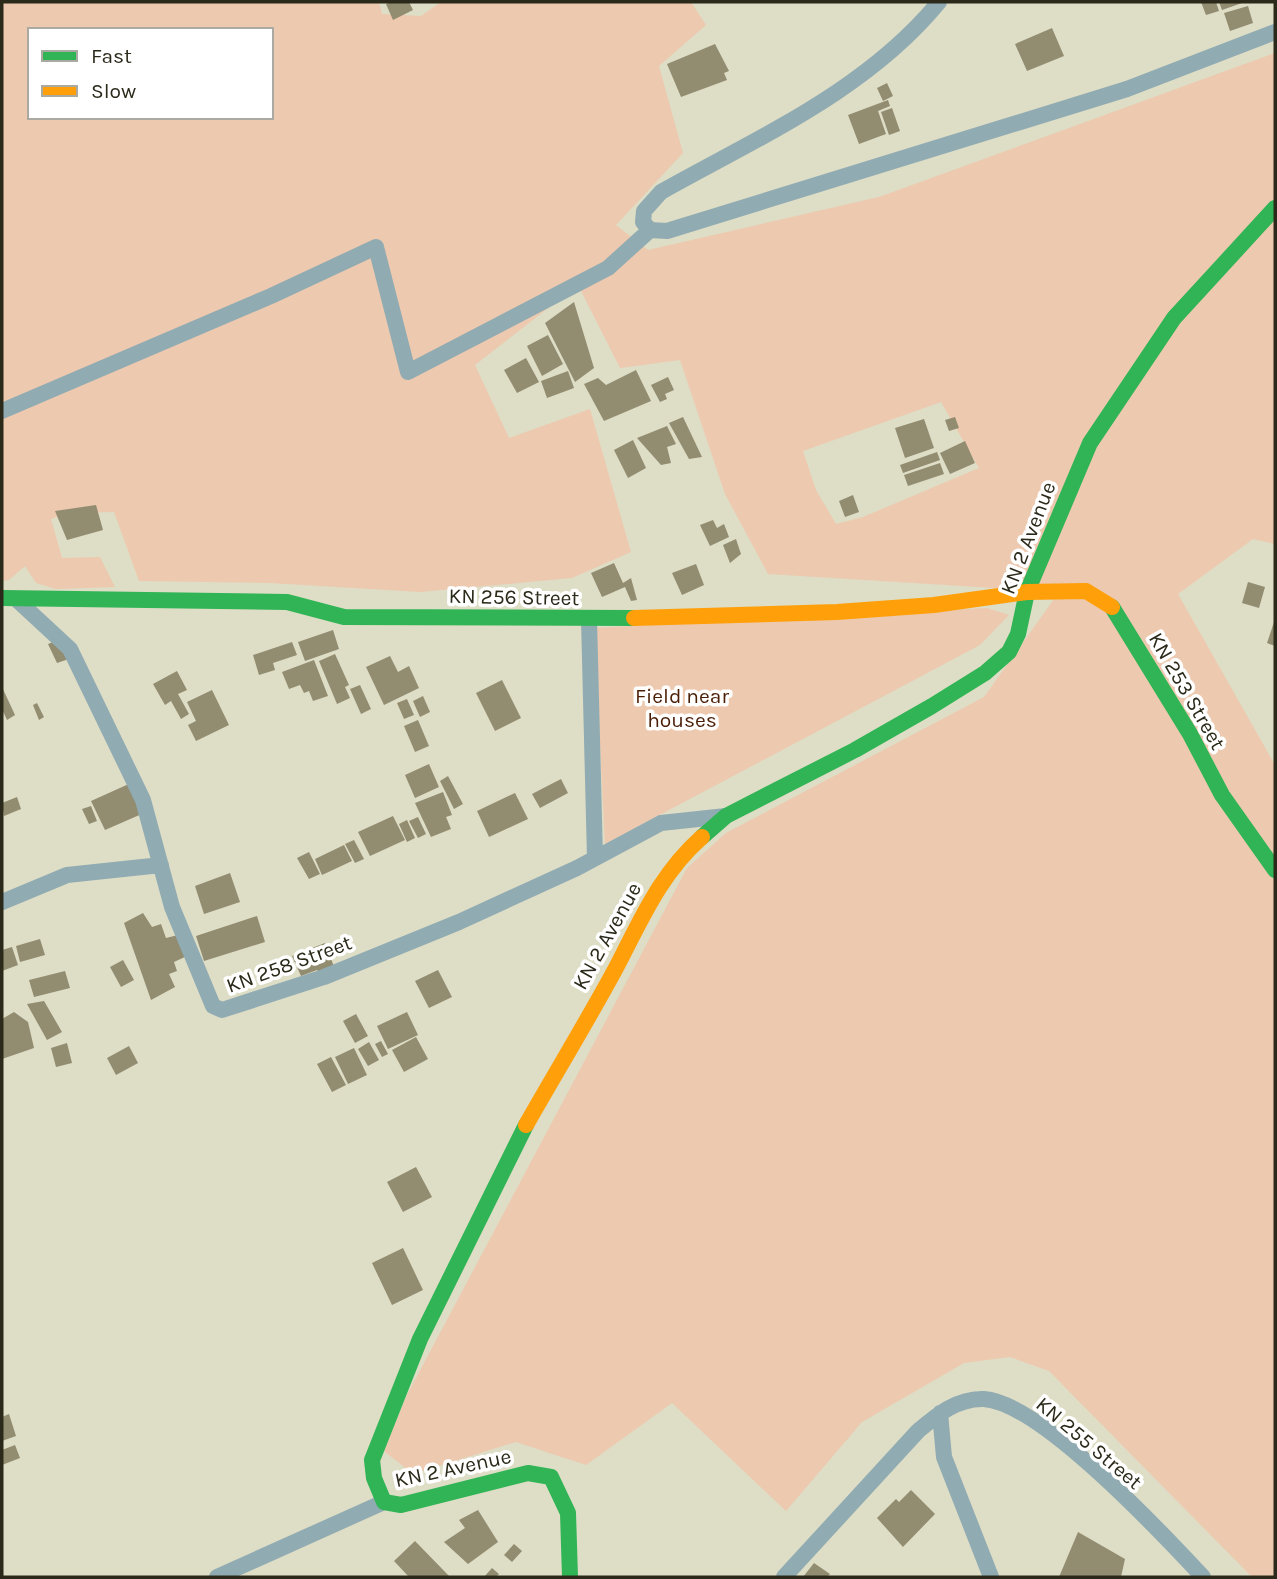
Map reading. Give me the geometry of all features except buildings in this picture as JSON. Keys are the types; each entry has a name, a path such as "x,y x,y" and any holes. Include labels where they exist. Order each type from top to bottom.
{"main road":[{"name":"KN 2 Avenue","path":"570,1577 570,1524 566,1497 551,1477 528,1473 401,1505 384,1502 374,1478 372,1460 380,1435 420,1339 507,1161 617,965 651,896 685,851 726,816 855,750 985,673 1009,652 1018,635 1027,592 1090,443 1174,318 1275,208"},
{"name":"KN 253 Street","path":"1027,592 1086,591 1112,607 1190,734 1222,796 1275,870"},
{"name":"KN 256 Street","path":"9,598 287,602 344,617 589,619 837,612 934,605 1027,592"}],"street":[{"path":"939,2 892,53 842,90 662,192 644,211 643,222 650,230 667,231 1127,89 1275,32"},
{"path":"2,411 271,296 376,247 408,372 608,268 650,230"},
{"name":"KN 258 Street","path":"9,598 71,649 143,800 172,907 213,1006 222,1010 324,977 484,911 661,823 726,816"},
{"path":"589,619 595,858"},
{"path":"2,902 67,875 161,865"},
{"name":"KN 255 Street","path":"784,1577 892,1457 940,1413 960,1402 985,1399 1011,1406 1039,1424 1119,1492 1203,1577"},
{"path":"940,1413 944,1457 991,1577"},
{"path":"217,1577 384,1502"}],"green space":[{"path":"2,2 379,2 382,14 421,16 441,2 691,2 706,25 659,66 683,153 616,225 648,250 879,197 1275,53 1275,544 1253,539 1178,594 1275,765 1275,1577 1252,1577 1049,1371 1010,1357 964,1363 862,1422 786,1511 672,1403 586,1465 516,1442 413,1474 384,1451 407,1395 687,868 726,833 984,697 1059,592 768,574 725,494 680,360 620,368 578,285 475,365 509,438 590,409 631,552 572,578 420,592 270,583 139,581 114,512 68,513 51,519 62,558 100,557 115,587 56,589 36,583 25,566 9,580 2,581","holes":["941,402 979,468 863,517 836,524 816,490 803,451"]},
{"name":"Field near houses","path":"987,608 1009,615 980,645 605,844 594,628"}],"traffic: fast":[{"path":"702,837 726,816 855,750 932,706 985,673 1009,652 1018,634 1027,592 1090,443 1174,318 1275,208"},
{"path":"2,598 287,602 344,617 634,618"},
{"path":"1112,607 1190,734 1222,795 1275,870"},
{"path":"526,1125 420,1339 372,1460 374,1478 384,1502 401,1505 528,1473 551,1477 568,1513 570,1577"}],"traffic: slow":[{"path":"634,618 837,612 934,605 1027,592 1086,591 1112,607"},
{"path":"526,1125 606,986 653,897 675,866 702,837"}]}
